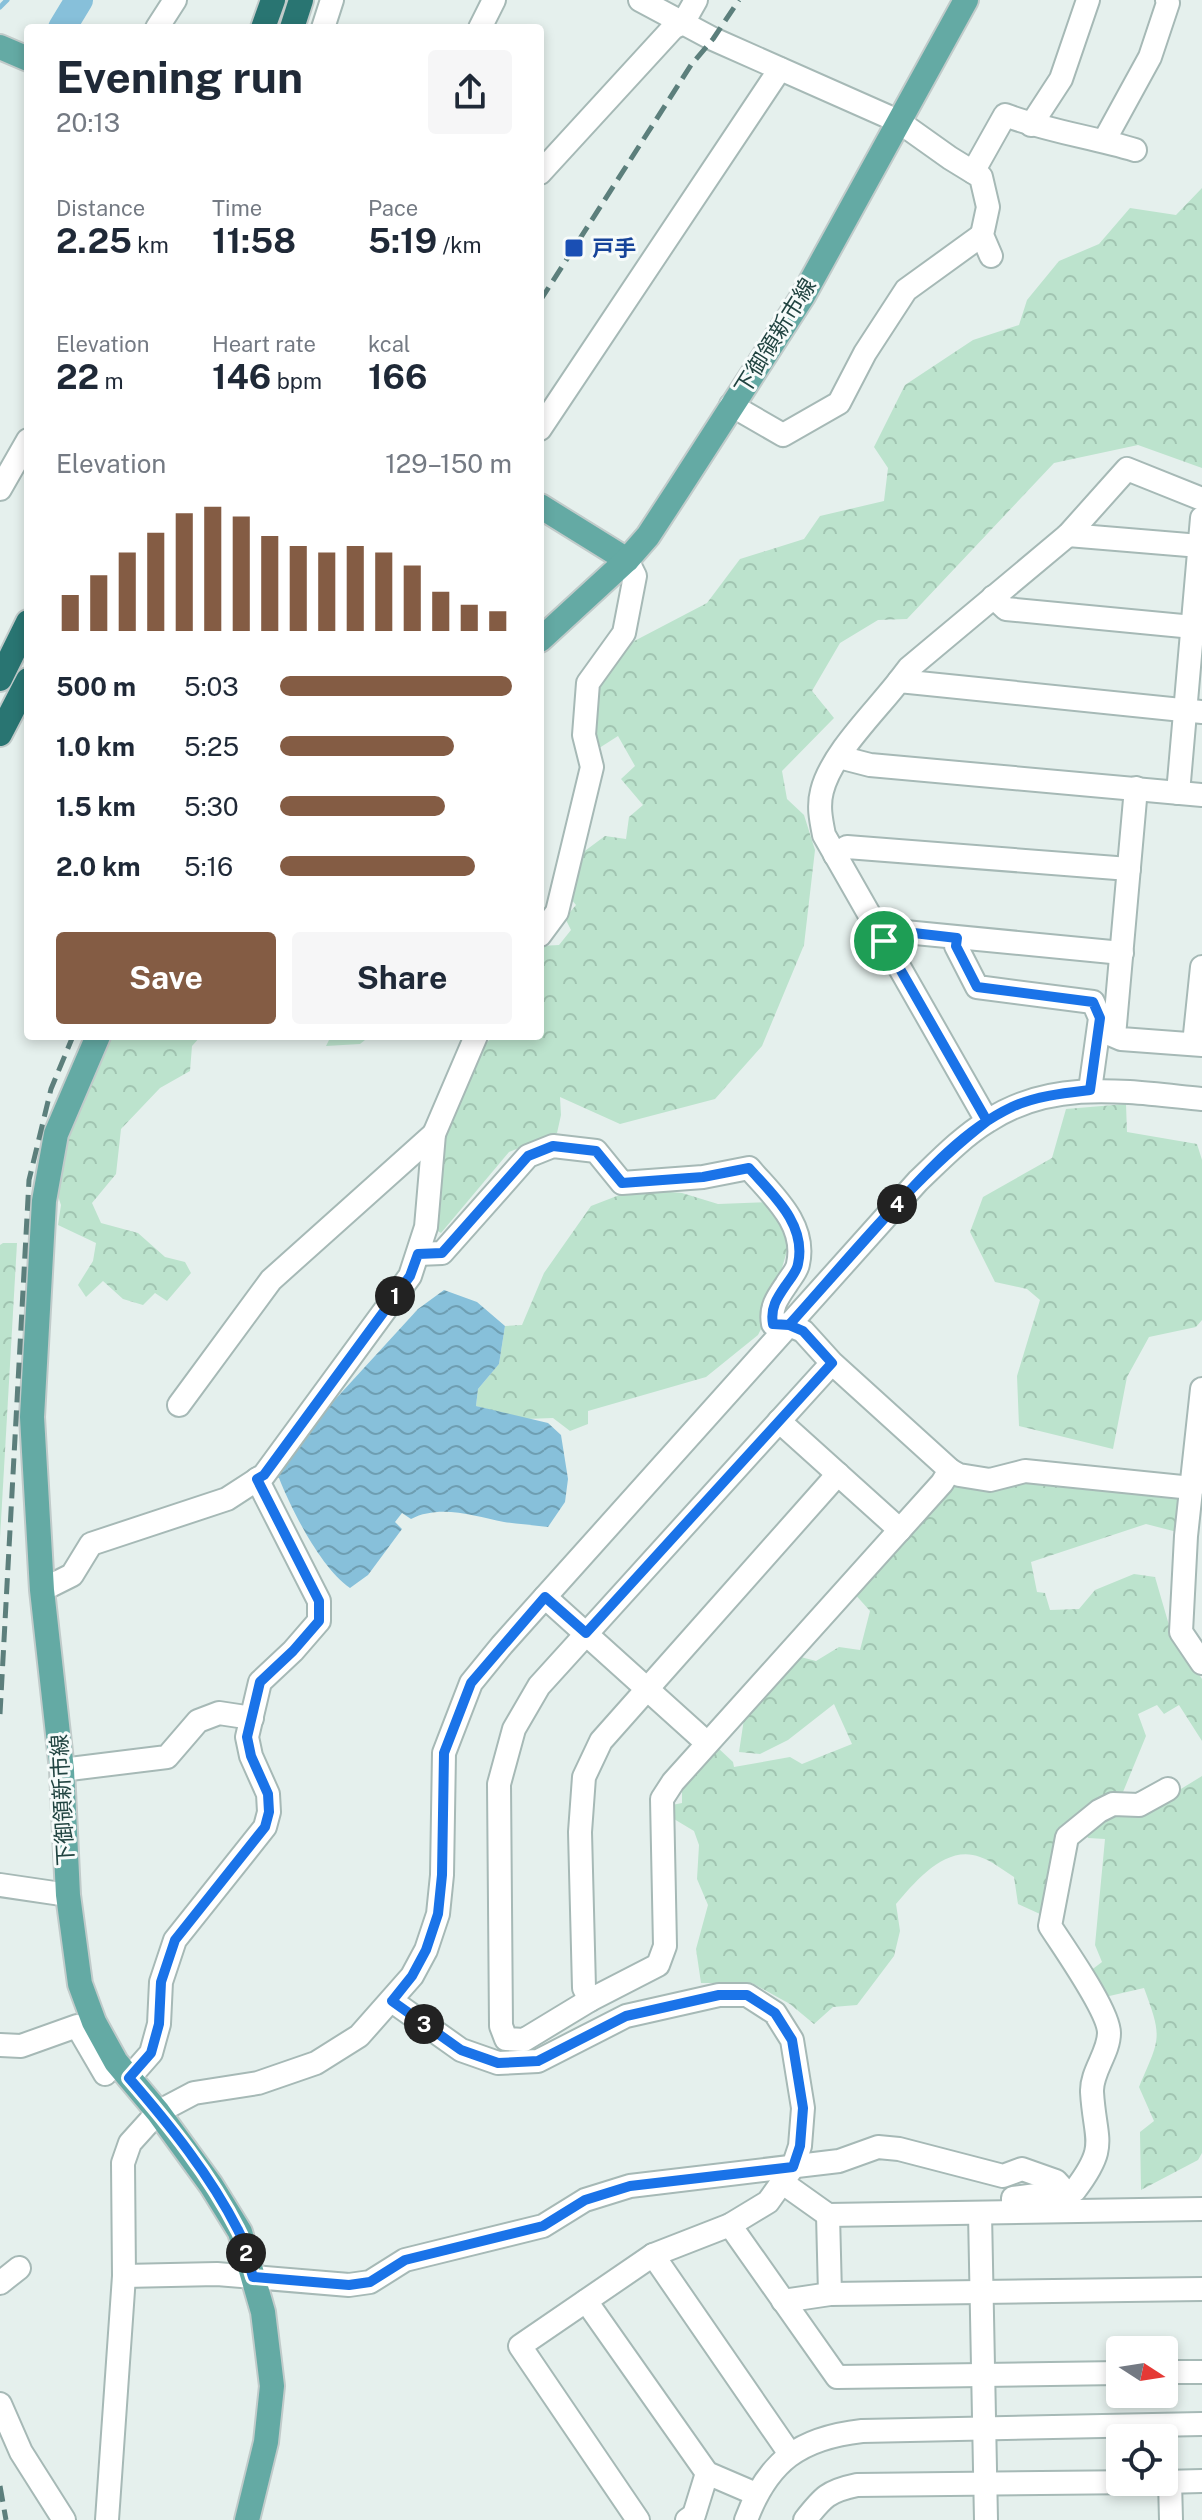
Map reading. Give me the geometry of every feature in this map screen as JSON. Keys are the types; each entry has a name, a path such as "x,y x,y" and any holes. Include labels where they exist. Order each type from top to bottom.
{"highway":[{"path":"264,24 273,0"},
{"path":"293,24 301,0"},
{"path":"0,679 24,630"},
{"path":"0,734 24,688"}],"main road":[{"name":"下御領新市線","path":"544,636 627,560 648,536 803,296 966,0"},
{"path":"0,47 24,57"},
{"path":"544,508 627,560"},
{"name":"下御領新市線","path":"96,1040 56,1134 44,1201 32,1417 42,1590 62,1770 68,1895 80,1984 94,2022 122,2070 158,2112 211,2185 240,2232 253,2277 263,2312 272,2386 266,2442 247,2520"}],"street":[{"path":"160,24 175,0"},
{"path":"324,24 332,0"},
{"path":"482,24 494,0"},
{"path":"640,0 713,39 898,121 981,177 988,207 986,245 906,290 865,353 839,403 783,435 731,405"},
{"path":"549,148 673,28 683,23 696,0"},
{"path":"1031,125 1061,79 1088,0"},
{"path":"1104,141 1150,57 1167,0"},
{"path":"544,423 780,69"},
{"path":"973,172 1005,115 1031,125 1135,150"},
{"path":"0,489 24,447"},
{"path":"987,1121 824,835 819,813 822,789 839,757 909,668 1068,535 1127,469 1202,499"},
{"path":"1178,793 1195,711 1193,627 1202,518"},
{"path":"1068,535 1200,546"},
{"path":"544,930 557,912 592,767 584,735 588,683 624,633 635,576 627,560"},
{"path":"993,597 1006,609 1193,627"},
{"path":"899,681 1195,711"},
{"path":"839,757 870,765 1202,795"},
{"path":"1136,788 1114,1036 1198,1045 1202,967"},
{"path":"835,855 847,847 1129,869"},
{"path":"884,941 905,932 1122,953"},
{"path":"957,938 956,946 977,987 1093,1002 1100,1018 1090,1090"},
{"path":"42,1590 72,1575 91,1544 227,1499 264,1475 410,1276 426,1227 434,1134 474,1040"},
{"path":"107,2520 124,2276 123,2163 130,2143 158,2112 194,2093 258,2083 316,2063 359,2036 412,1976 426,1950 438,1914 442,1875 444,1753 471,1683 918,1181 961,1141 1015,1105 1061,1093 1102,1089 1202,1099"},
{"path":"179,1405 271,1280 434,1134"},
{"path":"418,1254 442,1253 528,1156 553,1146 596,1151 622,1183 703,1177 749,1168 791,1217 799,1245 798,1265 776,1300 771,1314 773,1324 789,1325 803,1331 832,1363 950,1470 959,1475 990,1480 1025,1471 1192,1488"},
{"path":"832,1363 539,1686 514,1729 499,1784 501,2026 506,2039 524,2040 590,2000 658,1965 665,1946 662,1799 707,1743 942,1483 950,1470"},
{"path":"1202,1389 1192,1488 1194,1537 1181,1632 1202,1663"},
{"path":"779,1421 900,1530"},
{"path":"590,2000 584,1988 580,1832 584,1777 601,1741 838,1474"},
{"path":"0,2045 21,2046 77,2026 105,2074 122,2070 151,2053 159,2024 161,1982 175,1940 265,1827 269,1812 268,1794 251,1756 247,1737 260,1682 319,1621 319,1601 257,1479"},
{"path":"545,1597 707,1743"},
{"path":"62,1770 167,1757 198,1721 219,1713 252,1718"},
{"path":"1013,2212 1013,2198 1075,2190 1087,2174 1100,2140 1092,2089 1109,2033 1102,2010 1050,1926 1067,1837 1099,1811 1113,1804 1139,1805 1168,1789"},
{"path":"0,1885 68,1895"},
{"path":"392,2001 461,2050 498,2063 538,2061 626,2016 719,1995 747,1995 775,2013 792,2040 803,2108 800,2146 788,2175 768,2202 730,2225 653,2255 520,2346 638,2520"},
{"path":"124,2276 217,2274 349,2285 370,2282 405,2260 543,2226 585,2200 630,2186 788,2175 878,2147 899,2149 1003,2176 1022,2169 1056,2181 1065,2191"},
{"path":"788,2175 828,2215 830,2294"},
{"path":"828,2215 1202,2209"},
{"path":"980,2213 986,2520"},
{"path":"730,2225 837,2377 1106,2373"},
{"path":"653,2255 790,2454"},
{"path":"0,2283 19,2268"},
{"path":"783,2301 830,2294 1202,2289"},
{"path":"586,2301 707,2473 756,2494"},
{"path":"1178,2372 1202,2372"},
{"path":"0,2404 21,2452 64,2520"},
{"path":"746,2520 756,2494 771,2471 807,2443 833,2434 1202,2424"},
{"path":"687,2520 694,2515 707,2473"},
{"path":"1178,2482 1202,2481"},
{"path":"805,2520 822,2498 835,2489 857,2485 1106,2483"},
{"path":"1168,2496 1171,2520"}],"green space":[{"path":"1202,188 1202,468 1138,445 1054,463 907,619 878,620 840,643 812,691 834,718 782,771 787,799 804,815 815,850 804,945 762,1046 715,1099 620,1124 560,1097 561,1115 557,1133 509,1152 441,1233 420,1220 457,1075 489,1040 544,1040 544,946 559,945 571,930 565,918 576,905 561,887 570,862 605,836 626,839 629,817 643,805 621,779 635,766 618,736 593,752 589,684 619,649 707,603 740,559 804,539 820,516 884,501 888,468 874,447 905,385 973,340 1019,325 1027,300 1059,261 1099,244 1130,208 1176,215"},
{"path":"104,1040 197,1040 192,1046 190,1071 160,1088 121,1129 116,1174 92,1203 101,1223 138,1233 165,1257 185,1262 191,1273 167,1301 155,1293 143,1305 123,1299 103,1281 86,1297 78,1285 93,1261 96,1243 58,1225 61,1205 53,1181"},
{"path":"329,1040 365,1040 360,1044 326,1046"},
{"path":"1126,1104 1127,1132 1197,1144 1202,1160 1202,1320 1196,1327 1149,1337 1127,1377 1113,1449 1019,1426 1017,1376 1040,1300 1027,1289 995,1282 970,1232 983,1197 1052,1158 1066,1109"},
{"path":"635,1189 682,1193 718,1204 772,1202 789,1219 787,1251 768,1315 758,1335 706,1377 588,1411 588,1424 570,1431 553,1418 525,1419 476,1406 478,1389 499,1364 505,1326 522,1325 544,1273 591,1206"},
{"path":"17,1243 0,1538 0,1245"},
{"path":"963,1476 1029,1478 1184,1495 1181,1533 1146,1524 1031,1562 1037,1592 1045,1593 1050,1610 1079,1609 1095,1590 1134,1574 1155,1577 1171,1632 1202,1679 1202,1741 1179,1705 1164,1714 1157,1705 1138,1714 1146,1736 1123,1792 1066,1828 1051,1896 1040,1914 1018,1904 1014,1877 984,1859 967,1854 944,1860 933,1867 896,1904 900,1931 894,1956 857,2005 833,2007 814,2024 790,2004 752,1983 701,1983 696,1949 708,1905 697,1879 699,1845 694,1831 669,1816 672,1805 682,1803 682,1782 717,1747 733,1762 734,1767 790,1757 802,1764 852,1744 834,1704 788,1740 760,1754 739,1752 744,1719 797,1656 816,1661 839,1647 860,1650 870,1611 853,1592"},
{"path":"1202,1776 1202,2153 1198,2160 1141,2190 1140,2132 1154,2121 1139,2087 1155,2048 1156,2029 1144,1988 1105,1997 1086,1974 1102,1962 1095,1945 1105,1839 1088,1838 1083,1827 1176,1792"}],"water":[{"path":"444,1290 477,1302 505,1326 499,1364 478,1389 476,1406 548,1423 561,1435 568,1479 565,1502 548,1527 457,1513 434,1512 411,1519 402,1513 395,1522 402,1529 368,1575 350,1588 328,1567 308,1538 279,1478 273,1476 276,1464 418,1309"}],"waterway":[{"path":"0,7 7,0"},
{"path":"64,24 79,0"}],"railway":[{"path":"544,295 691,65 739,0"},
{"path":"0,1714 29,1180 51,1089 71,1040"},
{"path":"0,2486 6,2520"}],"place":[{"name":"戸手","path":"574,248"}],"route":[{"path":"884,941 905,932 957,938 956,946 977,987 1093,1002 1100,1018 1090,1090 1061,1093 1015,1105 987,1121 961,1141 918,1181 854,1253 789,1325 803,1331 832,1363 586,1633 545,1597 471,1683 444,1753 442,1875 438,1914 426,1950 412,1976 392,2001 461,2050 498,2063 538,2061 626,2016 719,1995 747,1995 775,2013 792,2040 803,2108 800,2146 793,2167 630,2186 585,2200 543,2226 405,2260 370,2282 349,2285 253,2277 240,2232 211,2185 129,2078 151,2053 159,2024 161,1982 175,1940 265,1827 269,1812 268,1794 251,1756 247,1737 260,1682 319,1621 319,1601 257,1479 264,1475 410,1276 418,1254 442,1253 528,1156 553,1146 596,1151 622,1183 703,1177 749,1168 791,1217 799,1245 798,1265 771,1314 773,1324 789,1325 918,1181 987,1121 884,941"}]}
